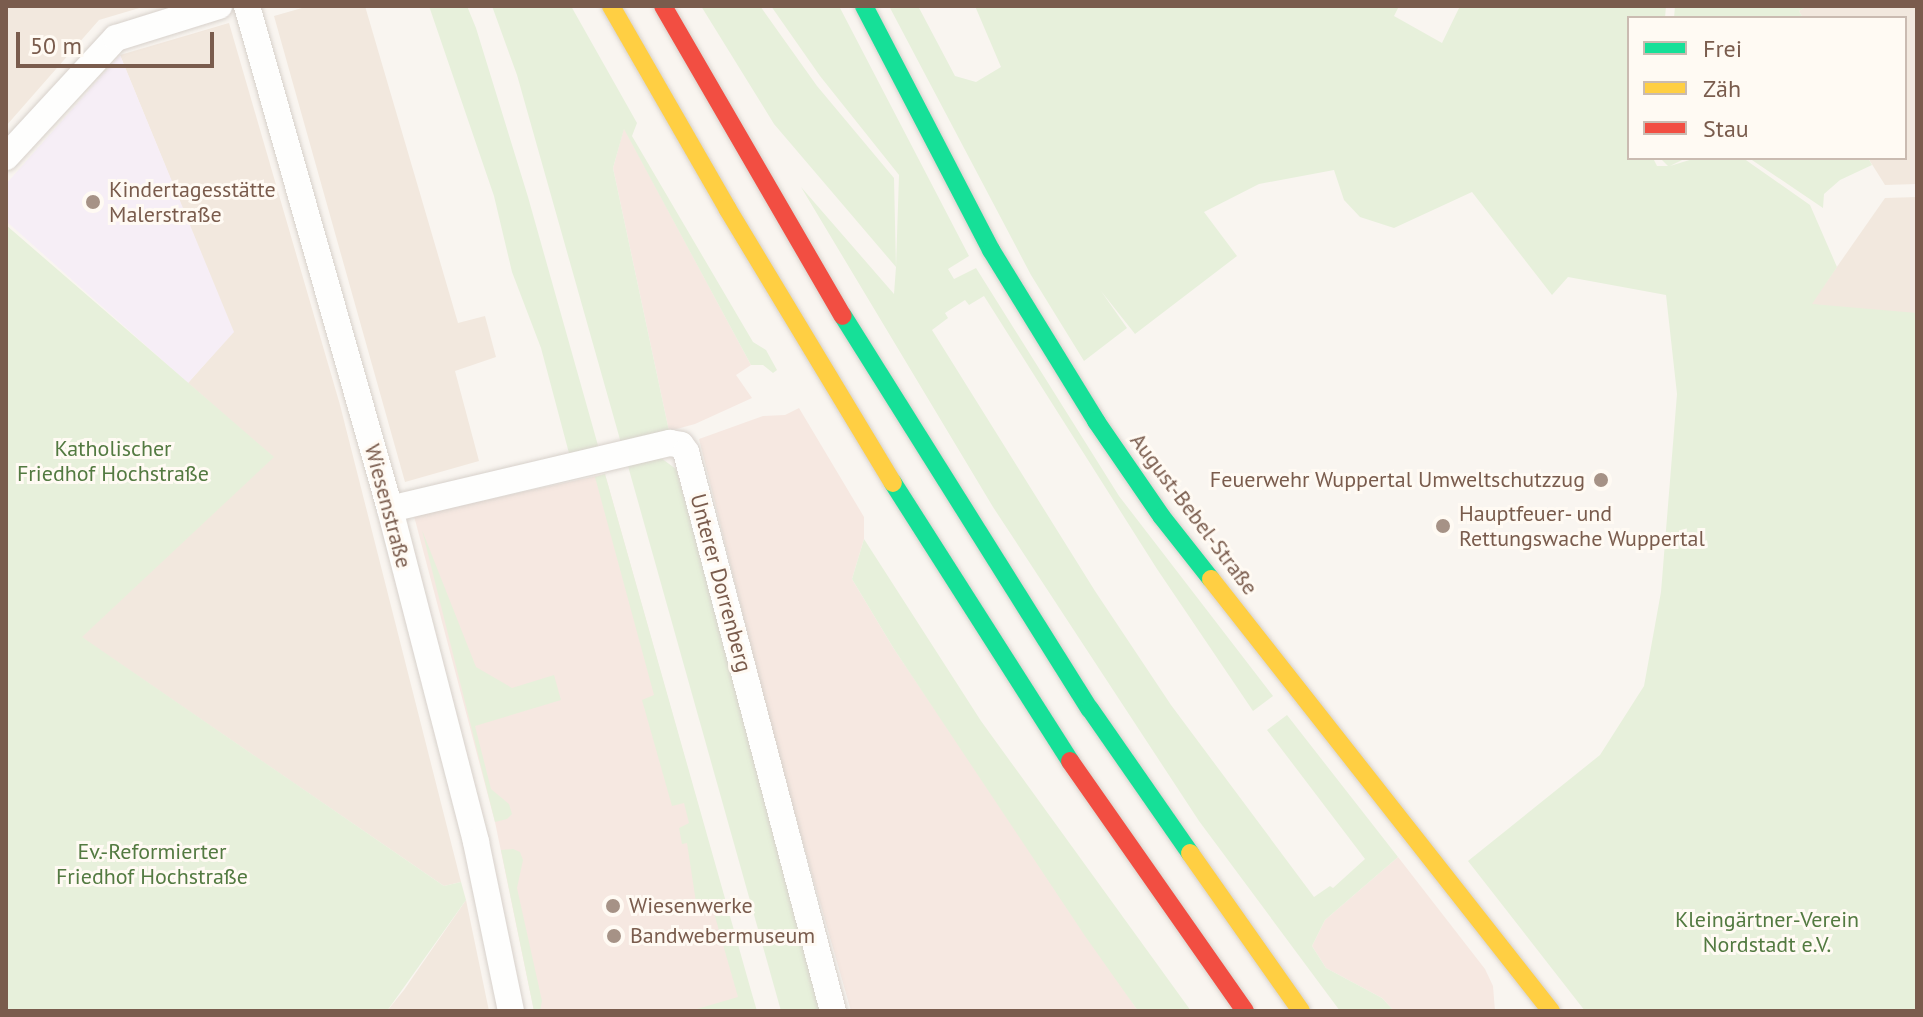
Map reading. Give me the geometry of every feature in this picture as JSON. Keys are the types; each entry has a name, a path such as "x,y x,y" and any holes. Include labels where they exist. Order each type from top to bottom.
{"main road":[{"path":"611,6 727,208 945,569 1055,739 1245,1011"},
{"path":"663,6 878,375 1006,579 1090,709 1301,1011"},
{"name":"August-Bebel-Straße","path":"864,6 991,250 1096,421 1162,517 1548,1010"}],"street":[{"path":"6,157 116,38 219,6"},
{"name":"Wiesenstraße","path":"247,6 390,509 476,842 511,1011"},
{"name":"Unterer Dorrenberg","path":"390,509 568,470 657,446 681,445 686,452 833,1011"}],"shaded area":[{"path":"6,6 146,6 99,20 6,126"},
{"path":"309,6 365,6 458,323 485,316 496,357 455,371 479,461 405,482 274,16"},
{"path":"1807,6 1917,6 1917,184 1885,185 1869,160 1907,160 1907,16 1802,16 1799,11"},
{"path":"229,23 340,405 461,882 444,886 81,637 273,457 188,383 233,332 120,55"},
{"name":"Kindertagesstätte Malerstraße","path":"120,55 234,332 188,383 6,221 6,184"},
{"path":"624,128 751,365 736,375 752,398 695,424 669,431 613,168"},
{"path":"1917,197 1917,643 1793,602 1790,444 1811,304 1885,198"},
{"path":"799,408 864,517 864,539 852,579 894,649 1138,1011 851,1011 778,755 699,439 763,416 785,415"},
{"name":"Wiesenwerke","path":"605,474 756,1011 534,1011 495,822 414,516"},
{"path":"1398,857 1485,969 1493,986 1495,1011 1394,1011 1382,998 1326,968 1312,946 1325,920"},
{"path":"466,900 489,1011 387,1011 404,990"}],"green space":[{"path":"429,6 467,6 476,28 528,197 599,449 570,457 541,348 512,272 494,196"},
{"path":"492,6 571,6 637,123 632,136 753,342 766,350 777,370 773,373 763,365 751,365 624,129 613,168 669,431 621,443 517,75"},
{"path":"701,6 760,6 817,86 894,178 896,267 774,124"},
{"path":"771,6 839,6 969,256 948,269 954,279 976,268 1119,496 1273,696 1253,711 1157,569 984,296 969,305 965,300 945,313 948,318 932,330 1095,591 1171,705 1314,897 1330,886 1333,888 1365,859 1267,730 1287,715 1398,857 1325,920 1312,946 1326,968 1382,998 1394,1011 1340,1011 1199,821 993,507 801,187 894,294 899,175 820,76"},
{"name":"Kleingärtner-Verein Nordstadt e.V.","path":"889,6 918,6 955,76 976,82 1001,67 975,6 1399,6 1394,16 1442,43 1460,6 1666,6 1665,16 1627,16 1627,160 1654,160 1657,166 1668,166 1662,160 1682,160 1670,166 1690,160 1746,160 1810,205 1837,267 1812,304 1917,313 1917,1011 1585,1011 1468,861 1600,755 1644,686 1661,592 1677,394 1666,295 1568,277 1552,295 1472,192 1394,228 1360,217 1344,200 1334,170 1259,184 1204,212 1237,256 1135,334 1101,291 1127,328 1084,361 1031,275"},
{"path":"1675,6 1807,6 1799,11 1802,16 1674,16"},
{"path":"1752,160 1869,160 1872,165 1840,180 1824,194 1823,208"},
{"name":"Ev.-Reformierter Friedhof Hochstraße","path":"6,225 274,457 82,637 444,886 461,882 466,900 387,1011 6,1011"},
{"path":"661,458 676,469 744,708 822,1011 781,1011 628,466"},
{"path":"605,474 757,1011 690,1011 738,997 712,906 697,909 687,843 682,844 679,828 689,823 684,803 672,806 642,700 654,695 595,477"},
{"path":"422,530 476,667 512,688 554,675 561,700 475,726 491,789 509,804 512,814 507,819 495,822"},
{"path":"864,539 981,721 1191,1011 1138,1011 1085,936 894,649 852,579"},
{"path":"501,850 520,852 523,860 517,888 542,1001 540,1011 534,1011"}],"traffic: fast":[{"path":"864,6 991,250 1096,421 1162,517 1211,579"},
{"path":"843,316 1090,709 1190,853"},
{"path":"893,483 1070,761"}],"traffic: slow":[{"path":"611,6 727,208 893,483"},
{"path":"1211,579 1551,1011"},
{"path":"1190,853 1301,1011"}],"traffic: jam":[{"path":"663,6 843,316"},
{"path":"1070,761 1245,1011"}],"place":[{"name":"Kindertagesstätte Malerstraße","path":"93,202"},
{"name":"Feuerwehr Wuppertal Umweltschutzzug","path":"1601,480"},
{"name":"Hauptfeuer- und Rettungswache Wuppertal","path":"1443,526"},
{"name":"Wiesenwerke","path":"613,906"},
{"name":"Bandwebermuseum","path":"614,936"}],"park label":[{"name":"Katholischer Friedhof Hochstraße","path":"113,460"}]}
